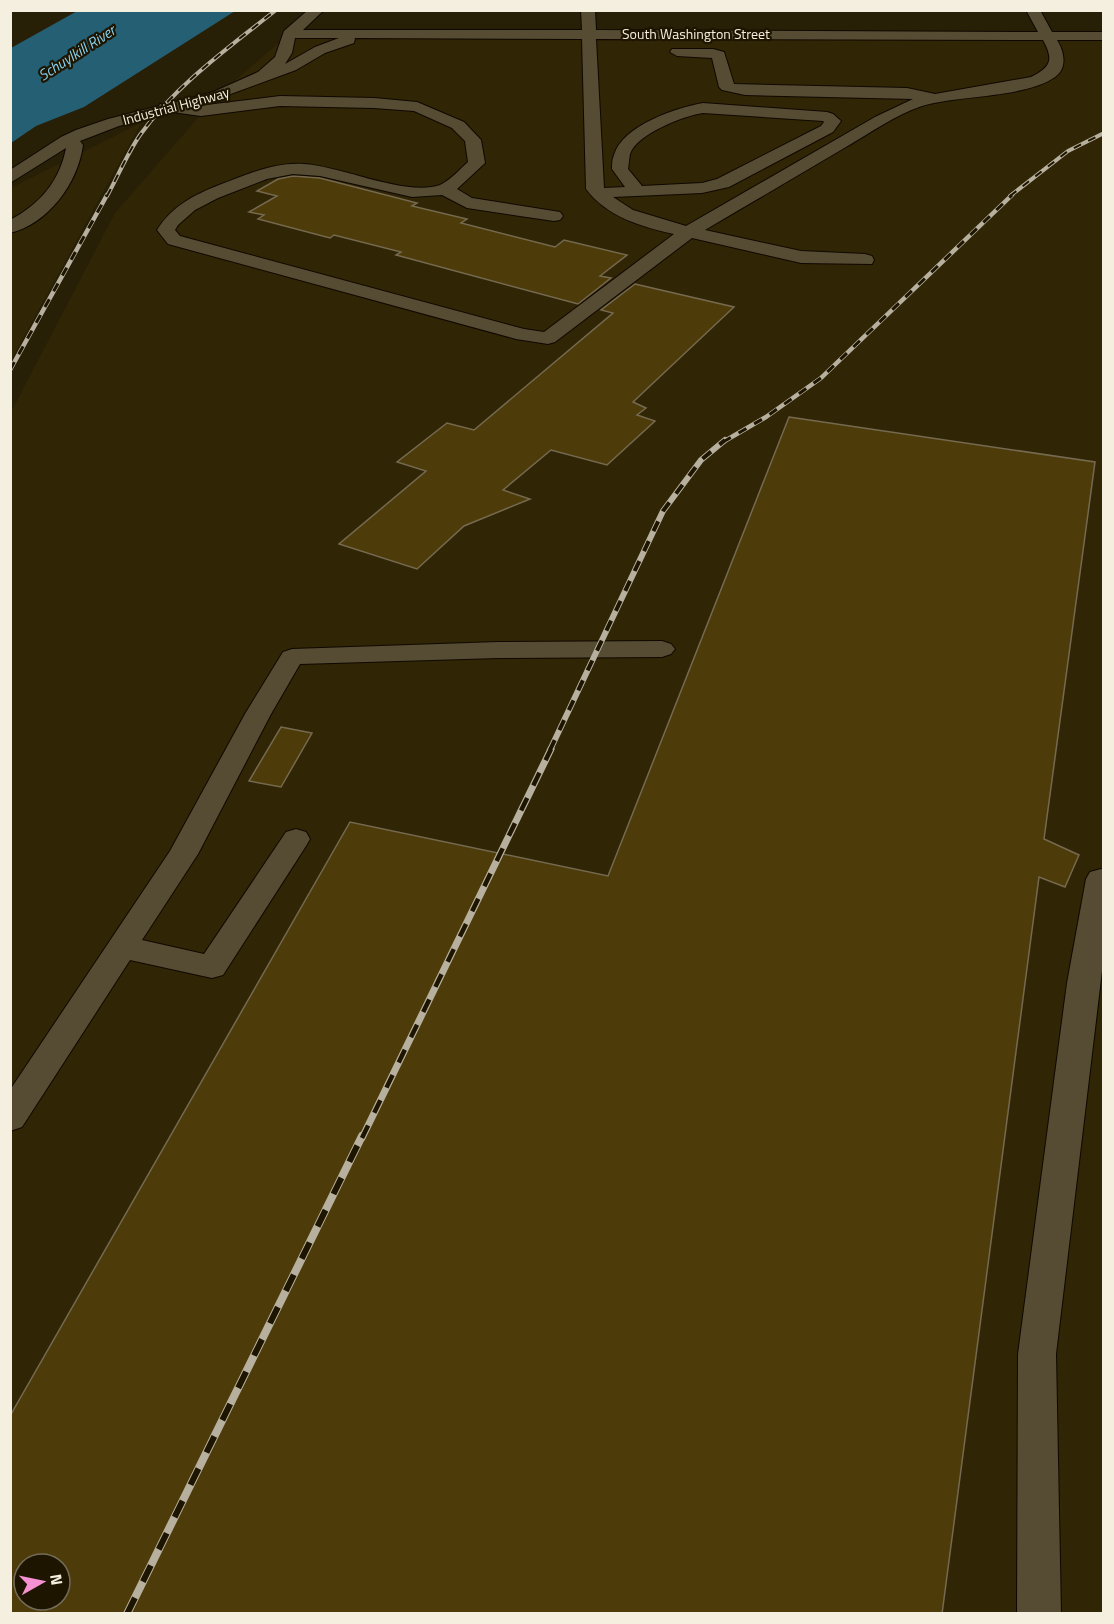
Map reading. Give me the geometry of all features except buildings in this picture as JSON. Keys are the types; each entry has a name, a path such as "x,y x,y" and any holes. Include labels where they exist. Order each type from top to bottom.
{"street":[{"path":"288,34 317,10"},
{"path":"323,10 318,16 322,23 331,28 397,34"},
{"path":"588,10 588,33 594,51 595,189 599,193 627,214 658,225 801,257 865,260"},
{"path":"166,107 201,111 291,101 374,103 417,107 458,125 473,140 477,163 445,189 407,192 332,172 302,168 274,170 205,197 172,217 165,230 174,240 523,334 548,338 690,231 881,120 918,102 1012,86 1036,80 1051,73 1056,64 1056,51 1033,10"},
{"path":"817,19 822,35"},
{"path":"921,19 928,35"},
{"name":"South Washington Street","path":"288,34 588,33 702,28 822,35 1104,36"},
{"name":"Industrial Highway","path":"10,178 67,140 95,128 233,90 266,74 279,63 287,49 288,34"},
{"path":"233,90 291,67 320,50 351,40 397,34"},
{"path":"657,52 719,55 727,87 745,90 907,93 934,98"},
{"path":"599,193 702,188 723,183 818,134 833,121 827,117 703,108 689,109 633,139 622,153 620,169 636,190"},
{"path":"10,228 43,208 75,153 75,145 67,140"},
{"path":"445,189 467,202 554,216"},
{"path":"10,1118 183,854 258,714 292,657 498,650 662,649"},
{"path":"122,947 212,968 296,838"},
{"path":"1039,1614 1037,1354 1083,983 1101,879"}],"shaded area":[{"path":"289,34 1103,35 1103,1613 11,1614 11,412 115,213 217,96"},
{"path":"141,123 11,360 11,188"}],"water":[{"name":"Schuylkill River","path":"79,10 235,11 84,107 36,126 11,143 11,48"}],"railway":[{"path":"107,196 140,135 154,117 186,83 276,10"},
{"path":"1010,196 1068,151 1104,133"},
{"path":"10,370 107,195"},
{"path":"723,442 766,417 821,378 1012,195"},
{"path":"550,750 663,511 701,460 725,440"},
{"path":"362,1138 551,749"},
{"path":"127,1614 362,1136"}]}
